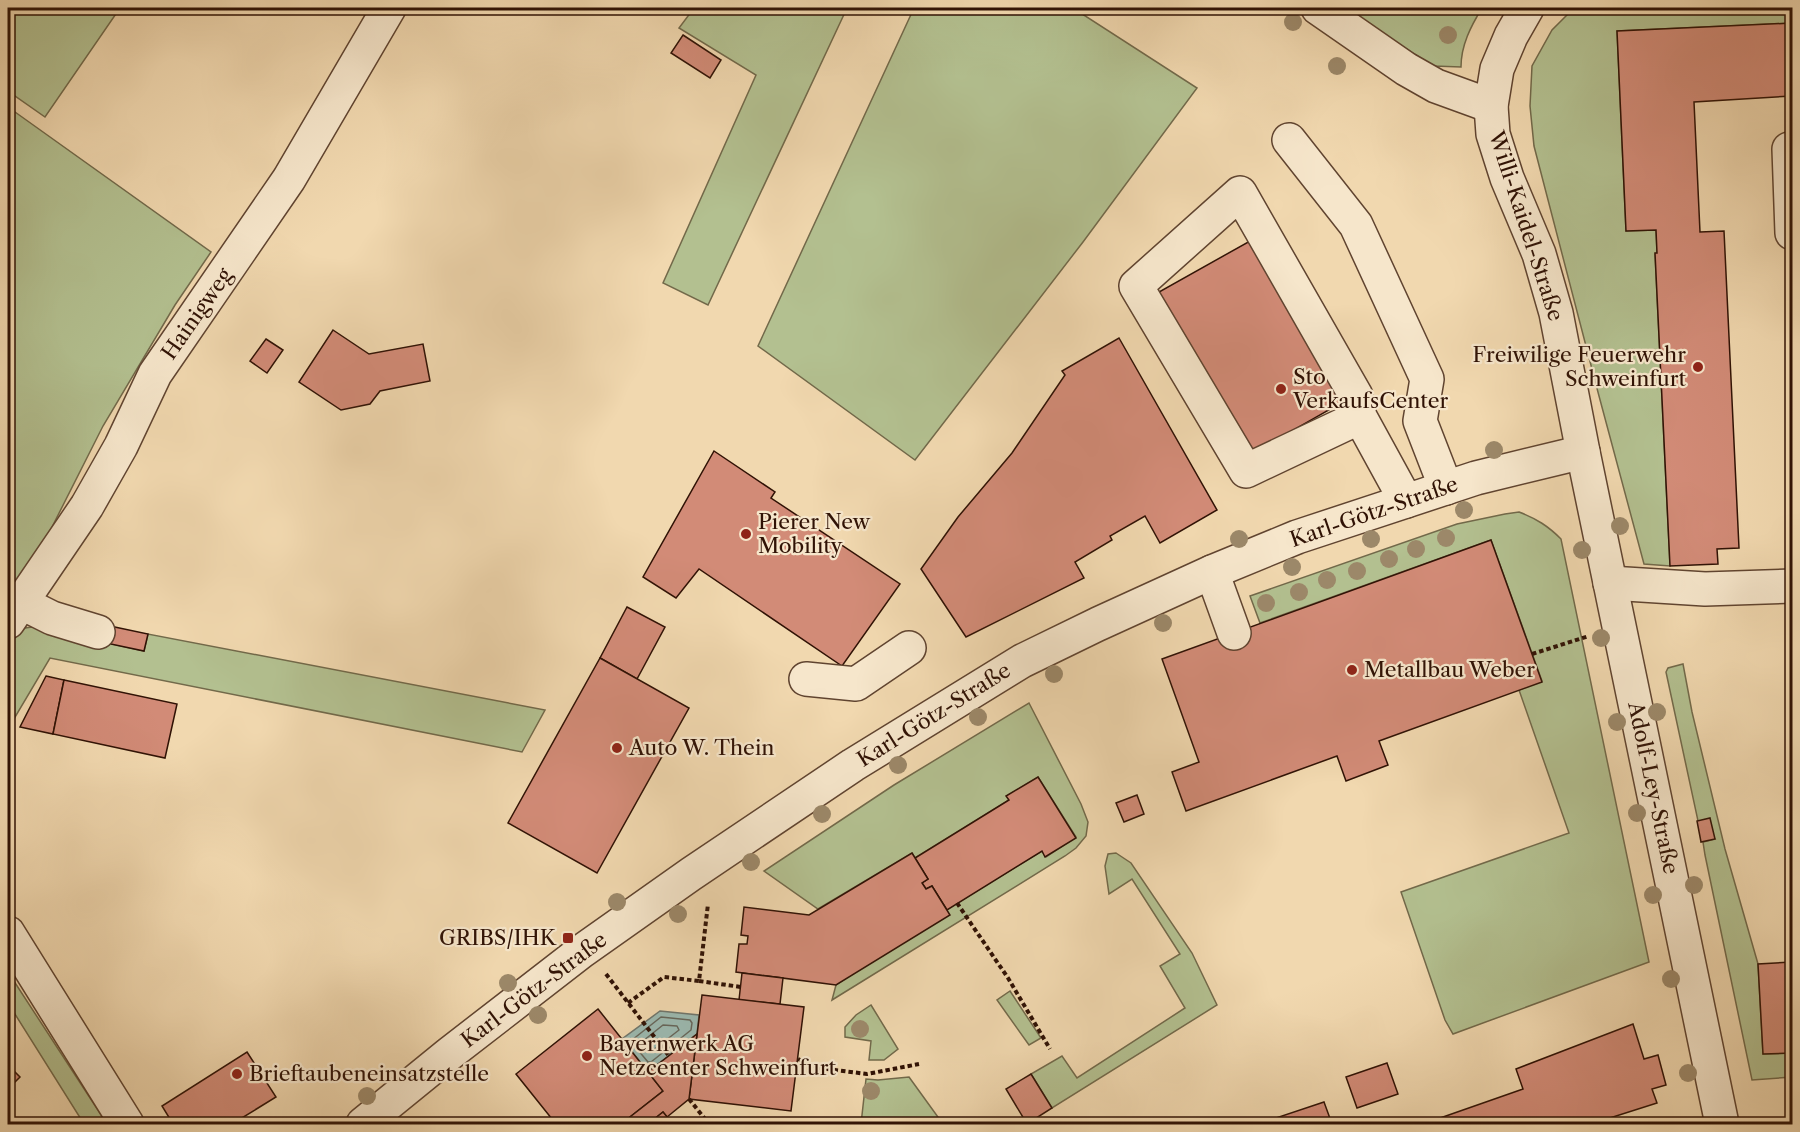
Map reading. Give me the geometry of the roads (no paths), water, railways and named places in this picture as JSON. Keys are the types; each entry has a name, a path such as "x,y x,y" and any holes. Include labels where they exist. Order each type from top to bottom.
{"street":[{"name":"Hainigweg","path":"15,613 87,506 121,446 154,374 289,179 389,8"},
{"name":"Willi-Kaidel-Straße","path":"1318,8 1436,86 1491,106"},
{"name":"Willi-Kaidel-Straße","path":"1527,8 1511,36 1497,69 1491,106 1493,134 1507,178 1539,254 1556,313 1583,452"},
{"path":"1289,140 1356,225 1427,379 1420,421 1446,488"},
{"path":"1789,149 1792,233"},
{"path":"1360,417 1246,471 1136,286 1240,193 1356,396 1360,417 1406,501"},
{"name":"Karl-Götz-Straße","path":"363,1125 457,1048 582,951 691,874 853,765 1022,661 1212,572 1297,537 1476,478 1583,452"},
{"name":"Adolf-Ley-Straße","path":"1583,452 1722,1125"},
{"path":"1212,572 1234,633"},
{"path":"1610,582 1705,589 1792,586"},
{"path":"15,613 52,618 98,632"},
{"path":"806,679 856,684 909,648"},
{"path":"8,933 127,1125"}],"water":[{"path":"660,1011 699,1015 697,1034 648,1072 622,1039"}],"place":[{"name":"Freiwilige Feuerwehr Schweinfurt","path":"1698,367"},
{"name":"Sto VerkaufsCenter","path":"1281,389"},
{"name":"Pierer New Mobility","path":"746,534"},
{"name":"Metallbau Weber","path":"1352,670"},
{"name":"Auto W. Thein","path":"617,748"},
{"name":"GRIBS/IHK","path":"568,938"},
{"name":"Bayernwerk AG Netzcenter Schweinfurt","path":"587,1056"},
{"name":"Brieftaubeneinsatzstelle","path":"237,1074"}]}
